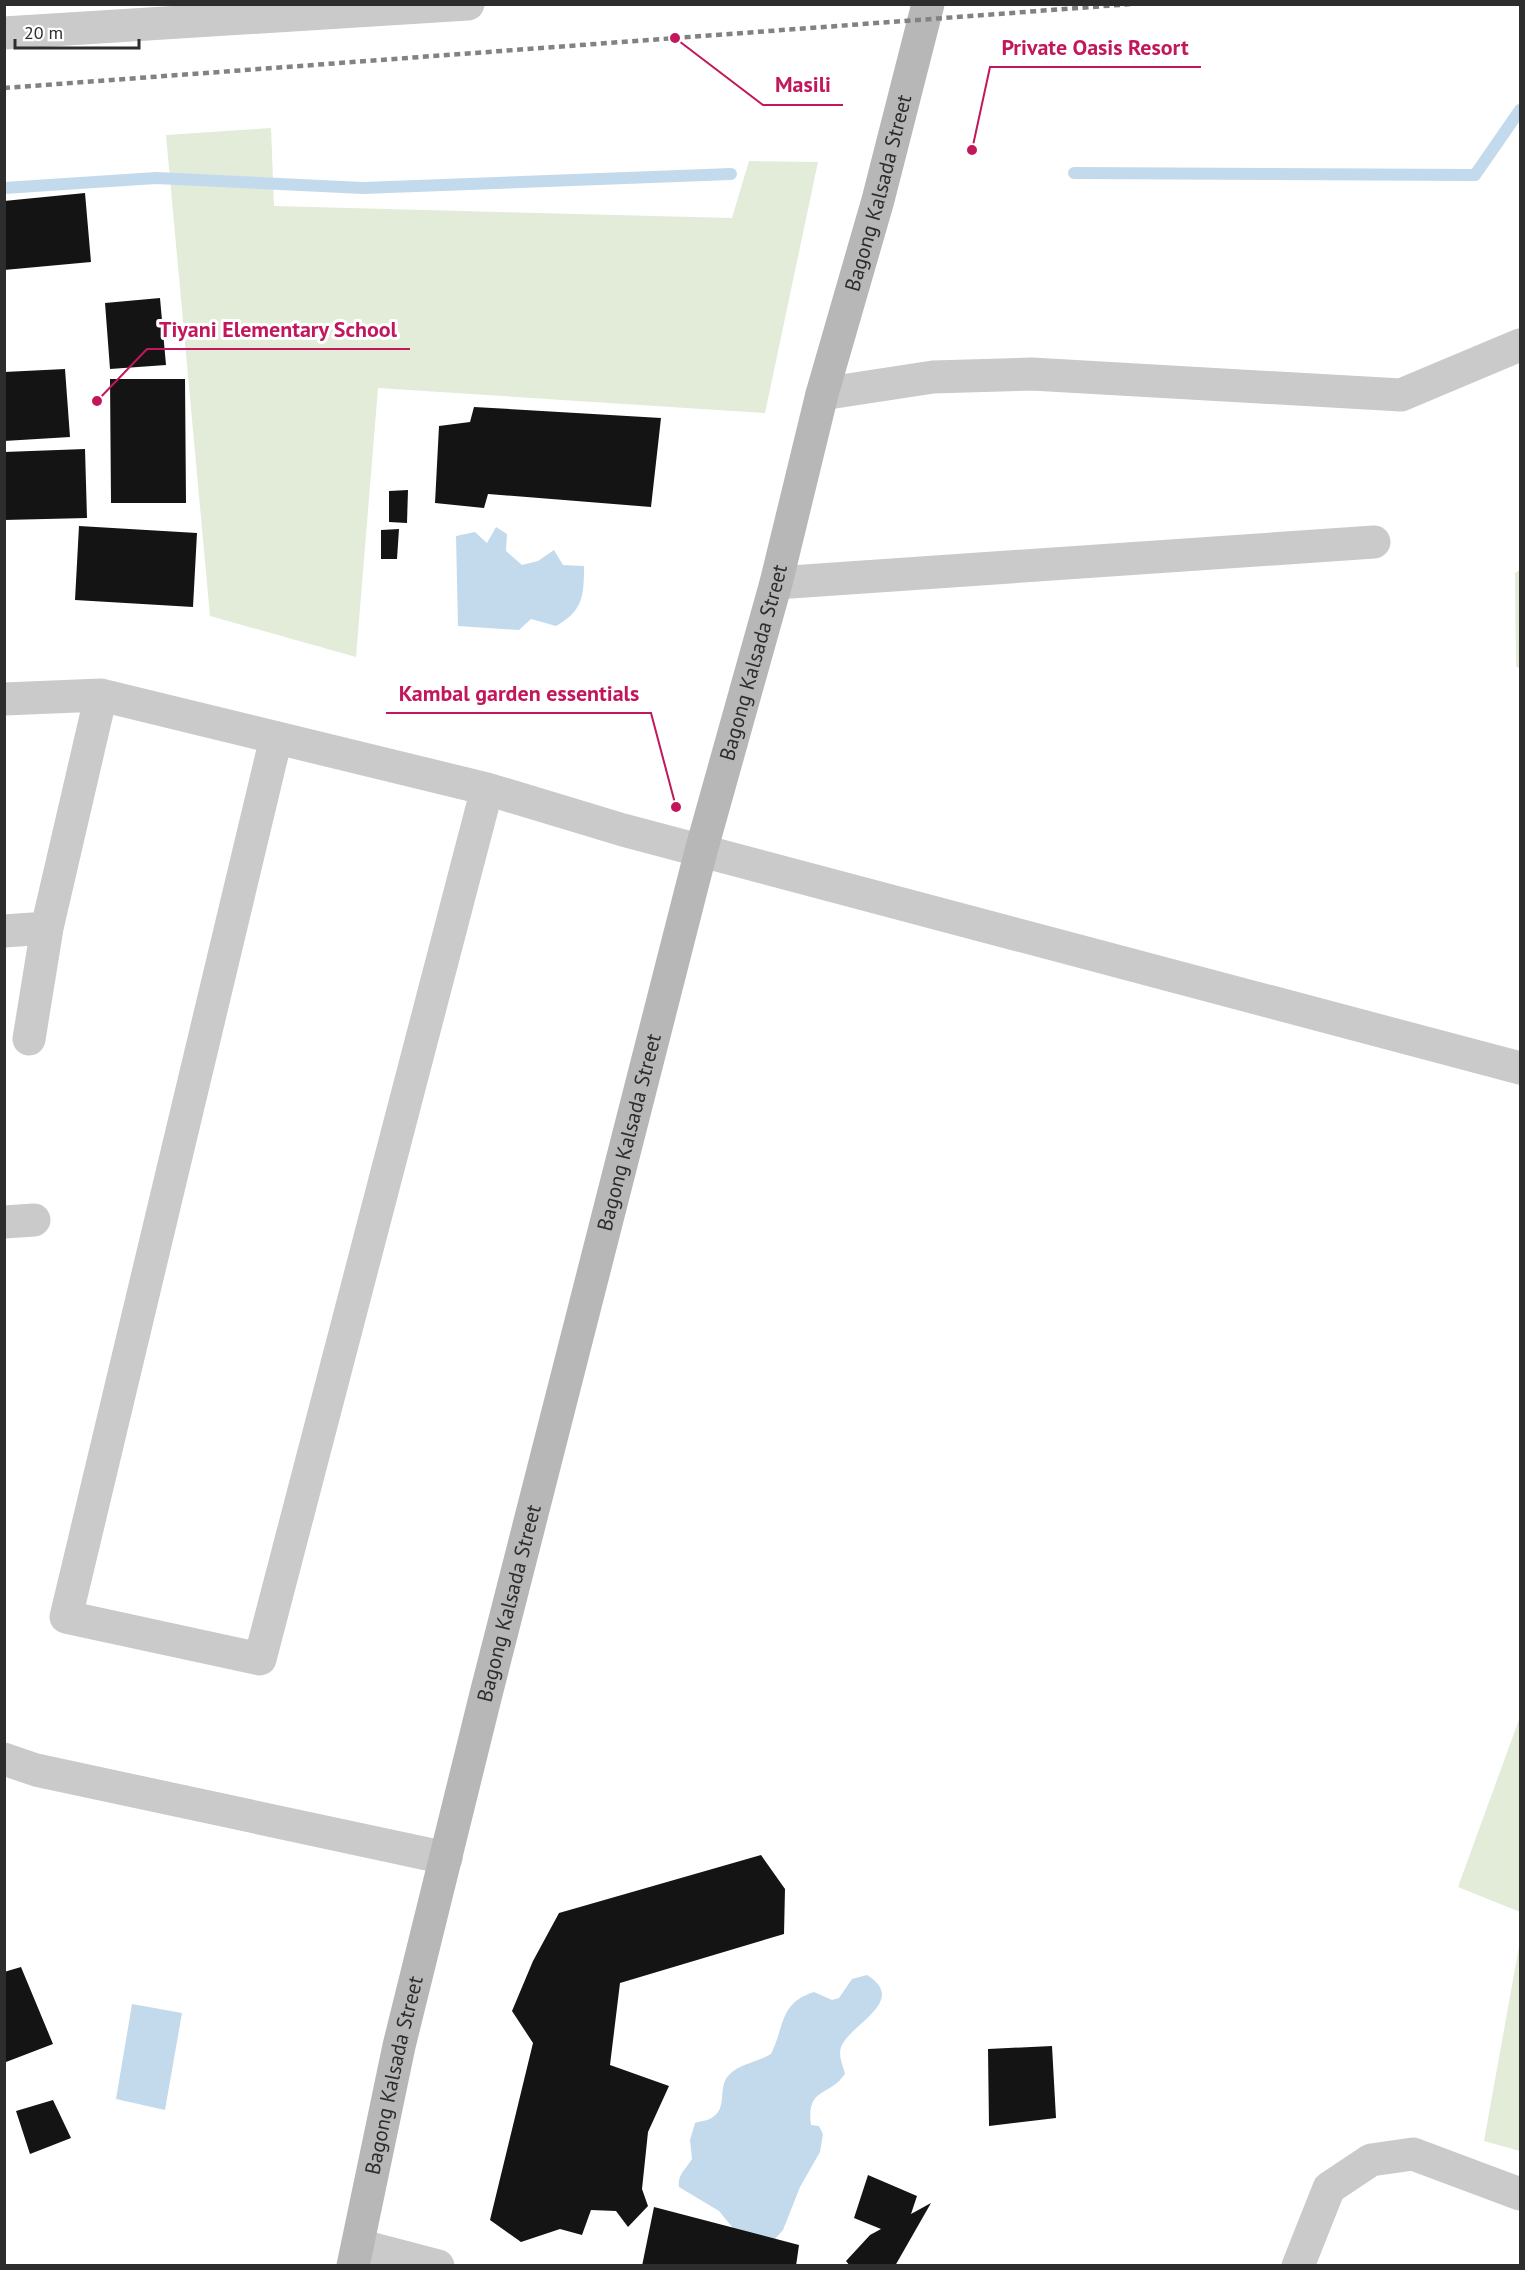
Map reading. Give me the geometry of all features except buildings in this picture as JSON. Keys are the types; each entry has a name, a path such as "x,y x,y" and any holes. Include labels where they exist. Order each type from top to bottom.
{"street":[{"path":"4,33 468,4"},
{"name":"Bagong Kalsada Street","path":"355,2255 399,2046 701,851 776,583 822,394 878,200 928,4"},
{"path":"822,394 933,378 1032,374 1401,395 1521,345"},
{"path":"776,583 1374,542"},
{"path":"4,699 101,695 487,789 623,830 1521,1068"},
{"path":"29,1039 48,928 101,695"},
{"path":"276,738 66,1617 260,1659 487,789"},
{"path":"4,931 48,928"},
{"path":"4,1759 36,1770 446,1858"},
{"path":"1298,2265 1329,2188 1371,2160 1413,2154 1521,2194"},
{"path":"355,2255 438,2265"}],"green space":[{"path":"271,128 274,206 732,218 749,161 818,162 765,413 378,388 356,657 210,616 166,135"},
{"path":"1520,570 1520,669 1516,666 1515,573"},
{"path":"1520,1717 1520,1912 1458,1887"},
{"path":"1520,1941 1520,2151 1484,2141"}],"water":[{"path":"496,527 507,534 506,551 522,565 538,561 554,550 563,565 584,566 582,594 572,615 556,626 531,619 519,630 458,626 456,536 475,532 487,543"},
{"path":"867,1975 878,1985 882,1994 880,2003 846,2038 841,2047 840,2057 845,2074 815,2098 812,2104 811,2125 819,2126 823,2134 820,2152 800,2187 783,2230 773,2241 737,2233 719,2211 679,2187 681,2176 692,2159 690,2140 695,2123 709,2119 718,2113 725,2080 733,2071 771,2054 785,2017 794,2002 814,1992 832,2000 839,1998 852,1979"},
{"path":"132,2004 182,2013 165,2110 116,2099"}],"waterway":[{"path":"1074,173 1475,175 1520,110"},
{"path":"4,188 156,178 363,188 731,174"}],"railway":[{"path":"4,88 1132,4"}],"place":[{"name":"Masili","path":"675,38"},
{"name":"Private Oasis Resort","path":"972,150"},
{"name":"Tiyani Elementary School","path":"97,401"},
{"name":"Kambal garden essentials","path":"676,807"}]}
